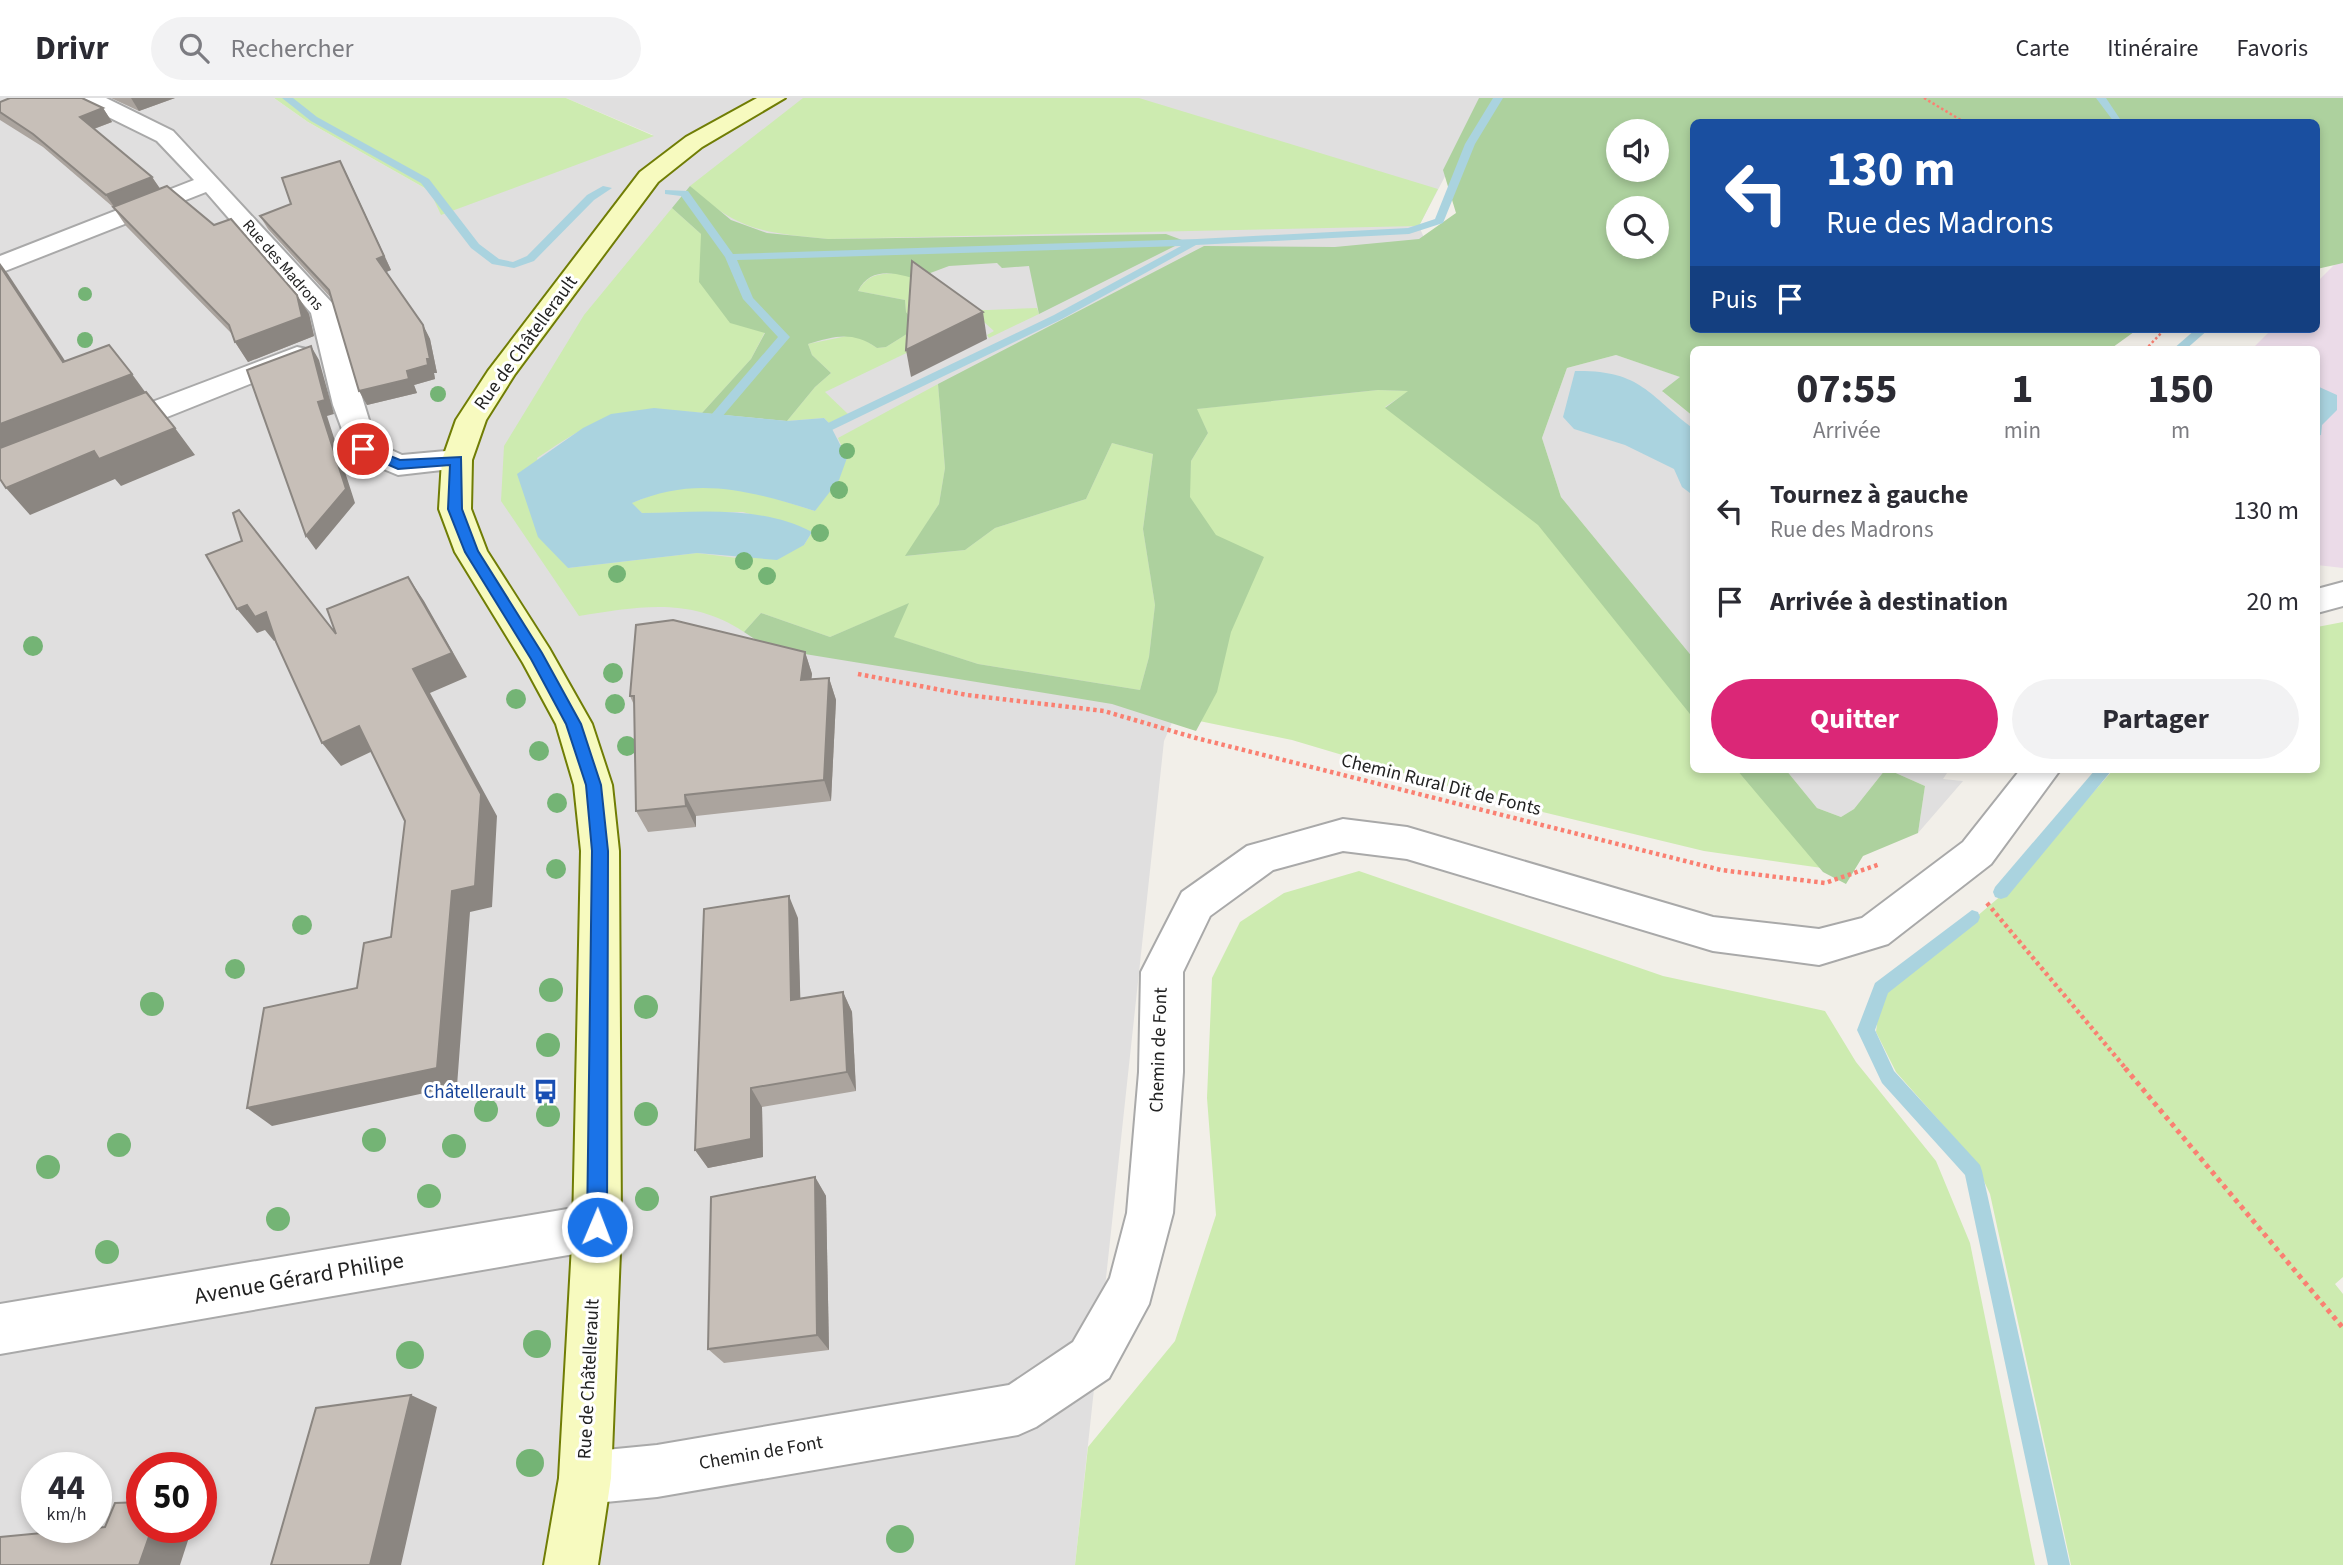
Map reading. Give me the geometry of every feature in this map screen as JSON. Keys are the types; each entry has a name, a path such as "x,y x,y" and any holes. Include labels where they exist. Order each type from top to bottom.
{"main road":[{"name":"Rue de Châtellerault","path":"571,1565 585,1478 597,1227 600,851 593,785 574,724 537,657 471,552 455,509 457,460 471,420 502,371 649,177 694,142 774,98"}],"street":[{"name":"Rue des Madrons","path":"88,98 165,136 210,182 324,311 363,449 398,465 457,460"},
{"path":"0,265 210,182"},
{"path":"89,437 331,342"},
{"path":"2320,600 2343,594"},
{"name":"Chemin de Font","path":"585,1478 657,1471 1018,1409 1091,1360 1132,1287 1150,1213 1161,1072 1161,972 1196,904 1261,857 1343,835 1407,843 1713,934 1819,947 1874,932 1977,853 2039,773"},
{"name":"Avenue Gérard Philipe","path":"0,1329 597,1227"}],"path":[{"path":"1924,98 1959,119"},
{"path":"2149,346 2161,333"},
{"name":"Chemin Rural Dit de Fonts","path":"858,674 967,695 1104,711 1196,738 1721,870 1825,883 1883,863"},
{"path":"1958,867 2343,1328"}],"shaded area":[{"path":"0,98 274,98 308,122 430,191 653,135 566,98 1486,98 1419,226 1537,504 1230,590 1164,741 1075,1565 0,1565"},
{"path":"2343,261 2343,568 2320,565 2320,346 2255,346 2268,333 2320,333 2320,279 2336,263"},
{"path":"1616,355 1681,377 1663,392 1690,414 1690,654 1561,497 1542,438 1567,368"},
{"path":"1788,773 1883,773 1854,809 1841,817 1817,808"},
{"path":"1896,773 1947,773 1943,779 1963,781 1918,833 1925,786"}],"green space":[{"path":"274,98 566,98 654,136 441,215 430,191 308,122"},
{"path":"803,98 1139,98 1438,189 1419,226 828,239 786,235 753,227 723,212 690,186"},
{"path":"1479,98 2343,98 2343,263 2320,268 2320,119 1690,119 1690,333 2132,333 2115,346 1690,346 1690,414 1662,391 1680,377 1616,355 1567,368 1542,438 1561,497 1690,654 1690,714 1538,525 1385,408 1408,391 1378,390 1197,409 1208,433 1191,461 1190,497 1216,535 1264,557 1231,632 1217,692 1196,731 1112,704 768,648 744,632 761,613 830,637 909,603 894,637 978,664 1140,690 1149,657 1155,605 1143,529 1153,454 1112,443 1086,499 995,528 965,550 905,556 939,504 945,468 938,384 1204,246 1335,247 1419,239 1456,213 1443,170"},
{"path":"690,186 731,220 767,233 828,239 1166,234 1182,240 1175,246 1039,314 1029,266 1002,268 997,263 949,266 925,275 924,282 896,274 879,274 871,277 858,291 905,300 906,312 918,327 886,347 877,348 852,337 808,344 812,355 831,373 815,387 787,421 702,413 751,359 765,333 730,323 699,282 701,234 672,208"},
{"path":"672,208 701,234 702,254 765,332 751,359 702,413 651,410 614,416 580,431 537,458 568,568 697,553 737,558 804,545 812,532 743,512 642,513 631,503 667,490 704,486 742,490 815,511 847,458 838,438 938,384 945,468 939,504 906,556 965,550 995,528 1086,499 1112,443 1153,454 1143,529 1155,605 1149,657 1140,690 978,664 893,637 908,604 830,637 761,613 744,632 704,613 684,609 643,608 579,616 501,501 504,446 584,315"},
{"path":"900,273 924,282 914,313 1037,308 1039,314 989,338 987,335 994,331 984,322 967,324 825,392 848,414 829,423 824,418 787,421 815,387 831,373 812,355 808,344 847,336 860,337 877,348 886,347 918,327 906,312 905,300 858,291 866,281 875,276"},
{"path":"1378,390 1409,391 1385,407 1538,507 1690,693 1690,773 1755,773 1836,870 1704,851 1497,801 1292,740 1175,716 1191,461 1208,433 1196,409"},
{"path":"2343,622 2343,1277 2335,1284 2343,1294 2343,1565 2071,1565 1990,1194 1974,1160 1896,1072 1876,1032 1880,999 2003,894 2110,773 2320,773 2320,626"},
{"path":"1740,773 1788,773 1817,808 1841,817 1854,809 1883,773 1896,773 1925,786 1918,833 1863,856 1846,884 1823,872"},
{"path":"1359,871 1663,976 1825,1011 1856,1062 1936,1161 1970,1243 2035,1565 1075,1565 1088,1447 1175,1341 1216,1215 1207,1098 1212,978 1240,922 1284,893"}],"water":[{"path":"1575,371 1615,375 1642,386 1690,426 1690,493 1682,487 1674,469 1625,445 1574,429 1563,417"},
{"path":"2320,387 2337,395 2337,410 2322,425 2321,435"},
{"path":"654,408 787,421 824,418 847,458 839,480 815,511 768,497 724,489 679,490 656,494 632,503 642,513 707,511 772,518 812,532 804,545 777,560 697,553 568,568 538,537 517,474 583,428 611,414"}],"building":[{"path":"10,98 82,98 103,108 80,117 152,177 106,195 33,134 0,112 0,102"},
{"path":"340,161 384,256 377,259 423,325 430,359 427,359 428,365 407,371 409,379 359,391 329,290 260,216 291,204 282,178"},
{"path":"167,186 214,225 231,219 297,295 302,317 235,342 229,325 113,207"},
{"path":"912,261 983,312 906,350"},
{"path":"0,266 63,362 109,345 132,374 0,424"},
{"path":"311,346 325,400 318,402 346,489 306,536 247,370"},
{"path":"146,392 175,428 99,459 94,451 6,488 0,479 0,448"},
{"path":"239,510 336,634 327,609 408,577 452,653 413,669 481,794 475,886 452,891 437,1068 247,1108 264,1008 357,988 364,943 391,937 405,821 359,726 322,743 276,642 266,612 255,617 247,605 237,609 206,555 242,541 233,513"},
{"path":"673,620 805,652 801,680 829,678 824,780 685,795 686,806 636,811 634,696 630,696 636,625"},
{"path":"789,896 791,1000 843,992 847,1072 751,1088 751,1139 695,1150 704,909"},
{"path":"815,1177 817,1335 708,1349 711,1197"},
{"path":"411,1395 370,1565 271,1565 316,1408"},
{"path":"115,1503 126,1503 126,1543 147,1543 139,1565 0,1565 0,1537 21,1535 21,1543 112,1543 112,1510"}],"waterway":[{"path":"287,98 314,119 425,181 475,246 496,262 514,265 531,259 575,212 590,198 607,188"},
{"path":"730,257 1197,242 1409,231 1439,221 1470,144 1498,98"},
{"path":"2101,98 2116,119"},
{"path":"669,192 684,193 730,257"},
{"path":"832,426 1058,317 1192,244"},
{"path":"717,415 784,337 748,299 730,257"},
{"path":"2183,346 2198,333"},
{"path":"2001,892 2101,773"},
{"path":"1972,917 1881,988 1866,1030 1888,1077 1973,1171 2059,1565"}],"place":[{"name":"Châtellerault","path":"546,1092"}],"route":[{"path":"363,449 398,465 457,460 455,509 471,552 537,657 574,724 593,785 600,851 597,1227"}]}
